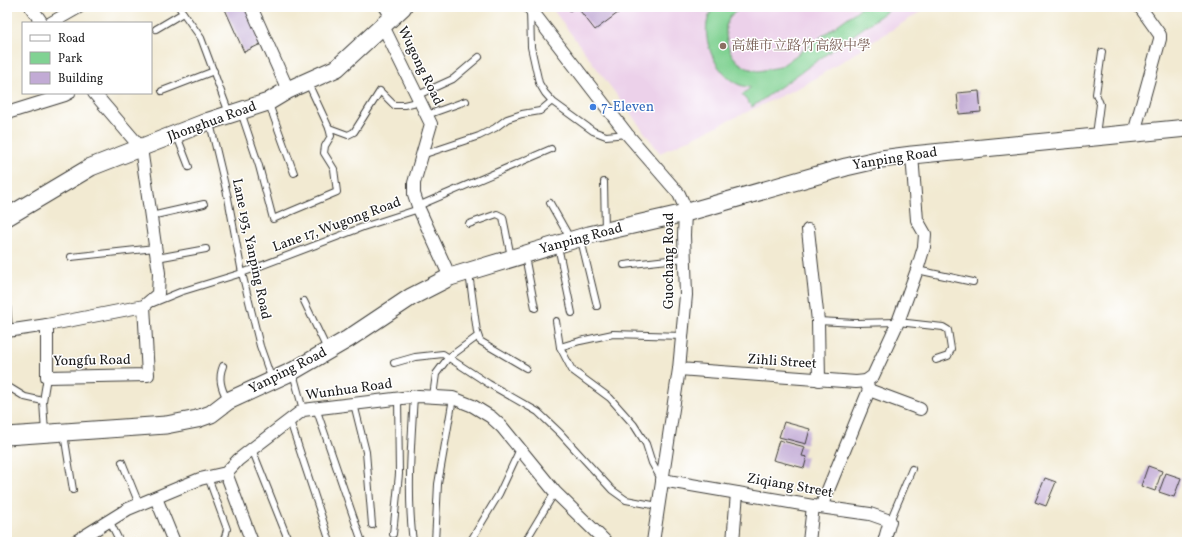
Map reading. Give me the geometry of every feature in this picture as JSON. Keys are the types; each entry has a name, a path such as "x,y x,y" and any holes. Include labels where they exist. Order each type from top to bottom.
{"street":[{"path":"31,7 41,22"},
{"path":"53,22 80,7"},
{"path":"251,7 288,90"},
{"name":"Jhonghua Road","path":"7,217 91,167 209,121 268,102 288,90 337,68 385,18 403,7"},
{"path":"1134,133 1160,39 1160,35 1140,7"},
{"name":"Guochang Road","path":"529,8 627,134 679,194 684,204 686,295 679,370 653,542"},
{"name":"Wugong Road","path":"385,18 431,124 414,183 414,194 450,277"},
{"path":"7,113 67,94"},
{"path":"8,331 144,306 158,294 159,273 141,148 95,94"},
{"name":"Yanping Road","path":"7,436 166,425 211,414 228,401 293,371 348,340 410,297 450,277 570,241 685,213 846,167 881,159 912,155 1187,128"},
{"path":"809,542 817,506 868,386 898,322 924,247 925,234 917,220 912,155"},
{"path":"808,230 818,321 819,380"},
{"name":"Yongfu Road","path":"47,325 47,377 148,375 144,306"},
{"name":"Zihli Street","path":"679,370 856,382 868,386"},
{"path":"868,386 920,410"},
{"name":"Wunhua Road","path":"226,473 238,460 303,410 414,396 453,398 473,406 491,416 502,427 555,492 606,542"},
{"path":"75,542 128,509 208,477 226,473 252,542"},
{"name":"Ziqiang Street","path":"662,480 870,514 890,522"},
{"path":"733,542 737,493"},
{"path":"156,498 174,542"},
{"path":"884,542 890,522"}],"lane":[{"path":"179,7 201,38 214,71 259,166 273,218 338,192 334,169 324,153 325,146 331,136 329,128 308,81"},
{"path":"529,8 531,47 539,83 545,92 552,101 593,132 606,136 627,134"},
{"path":"156,29 183,13"},
{"path":"1096,137 1100,104 1096,94 1102,52"},
{"path":"329,128 348,135 354,132 380,91 394,105 404,105 420,98 453,79 478,57"},
{"path":"162,91 214,71"},
{"path":"427,115 466,101"},
{"path":"422,155 479,136 495,128 507,118 540,111 552,101"},
{"path":"268,102 294,174"},
{"name":"Lane 193, Yanping Road","path":"209,121 228,198 242,273 260,346 272,380"},
{"path":"176,134 189,167"},
{"name":"Lane 17, Wugong Road","path":"144,306 180,292 242,273 363,227 419,208 551,149"},
{"path":"604,182 604,232"},
{"path":"550,203 570,241 597,306"},
{"path":"151,216 204,204"},
{"path":"469,224 497,214 503,218 535,308"},
{"path":"570,241 572,313"},
{"path":"72,257 206,249"},
{"path":"624,265 685,258"},
{"path":"917,270 973,282"},
{"path":"469,271 480,341 526,368"},
{"path":"304,301 328,351"},
{"path":"7,304 8,331"},
{"path":"556,321 560,347 572,370 610,398 634,425 646,444 652,463 662,480"},
{"path":"818,321 856,323 898,322 943,327 948,330 951,349 948,356 936,360"},
{"path":"560,347 613,334 682,336"},
{"path":"432,396 436,374 448,358 478,336"},
{"path":"394,362 414,357 442,354 489,384 538,412 560,433 612,490 626,500 658,506"},
{"path":"223,366 220,373 220,381 221,387 228,401"},
{"path":"293,371 303,410"},
{"path":"45,434 43,401 47,377"},
{"path":"7,386 25,397 43,401"},
{"path":"413,542 409,484 414,396"},
{"path":"393,534 399,474 398,398"},
{"path":"435,542 438,484 453,398"},
{"path":"354,404 366,452 372,525"},
{"path":"316,408 362,542"},
{"path":"290,421 330,542"},
{"path":"64,432 73,490"},
{"path":"252,449 289,542"},
{"path":"470,542 499,494 520,449"},
{"path":"122,462 139,504"},
{"path":"890,522 912,469"},
{"path":"208,477 227,529 222,542"},
{"path":"525,542 555,492"},
{"path":"109,520 120,542"}],"shaded area":[{"name":"高雄市立路竹高級中學","path":"551,7 928,7 806,84 660,153"}],"green space":[{"path":"715,7 742,7 730,16 726,26 728,46 732,55 738,62 747,68 758,71 780,67 862,7 893,7 752,107 742,95 751,87 739,85 729,78 719,68 712,56 706,29 709,17"}],"building":[{"path":"224,7 247,7 263,43 244,52"},
{"path":"567,7 575,7 570,11"},
{"path":"577,7 626,7 595,30"},
{"path":"979,91 981,112 959,114 957,93"},
{"path":"784,422 810,429 806,444 779,437"},
{"path":"779,440 805,447 802,456 807,457 804,468 773,460"},
{"path":"1148,466 1162,471 1155,491 1141,486"},
{"path":"1166,473 1181,478 1174,497 1159,492"},
{"path":"1045,478 1056,482 1046,506 1035,502"}],"place":[{"name":"高雄市立路竹高級中學","path":"723,46"},
{"name":"7-Eleven","path":"593,107"}]}
